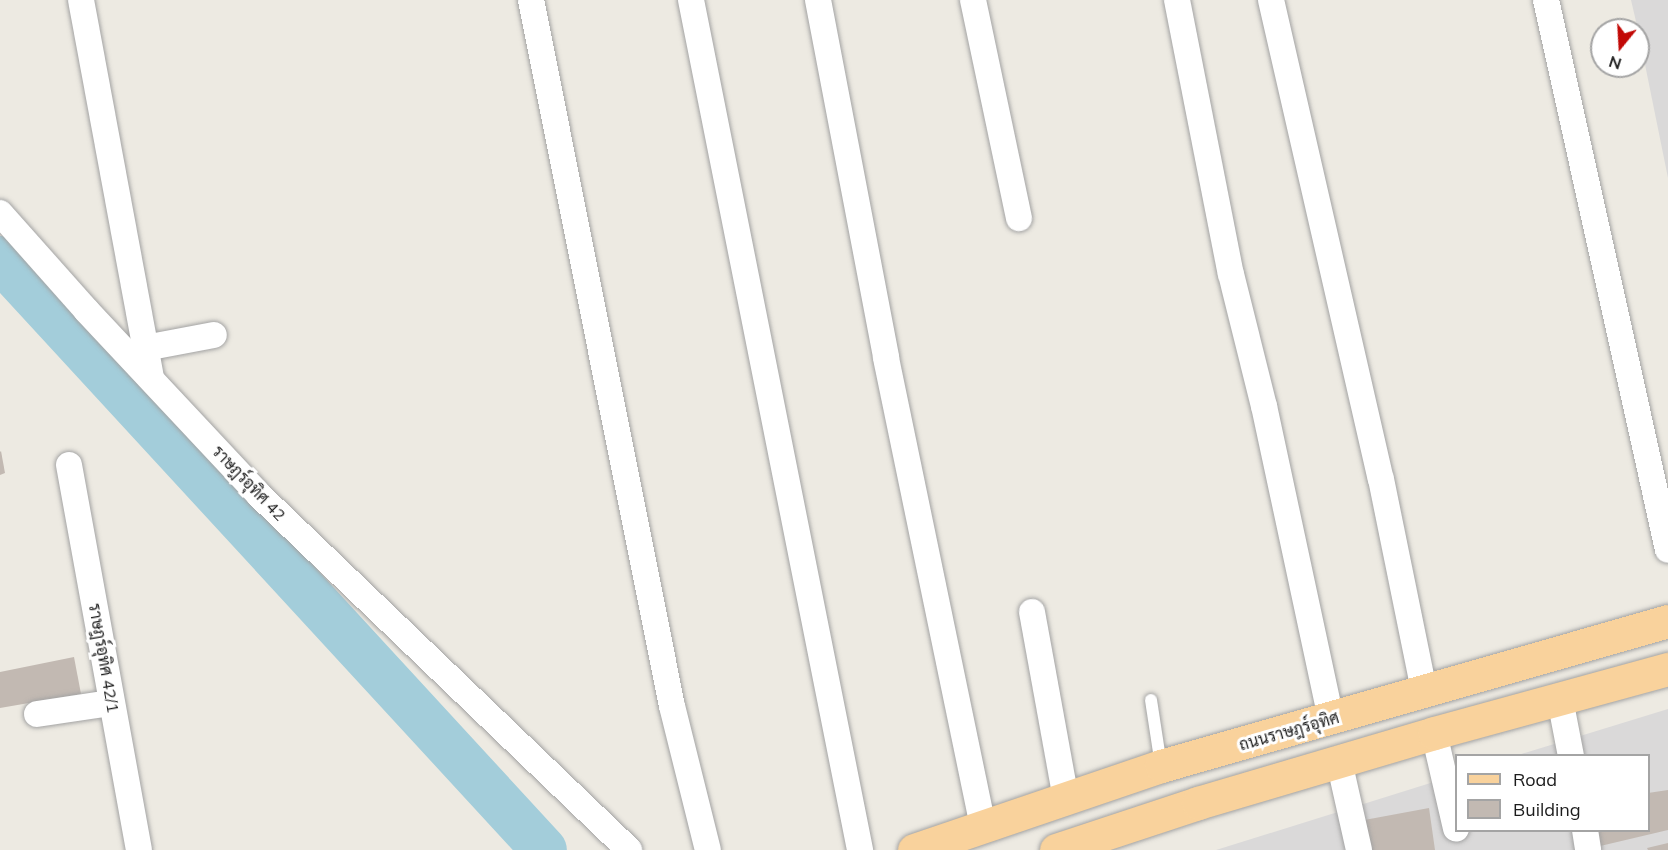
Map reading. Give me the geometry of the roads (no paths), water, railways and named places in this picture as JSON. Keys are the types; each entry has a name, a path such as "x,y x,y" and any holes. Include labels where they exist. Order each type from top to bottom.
{"main road":[{"name":"ถนนราษฎร์อุทิศ","path":"914,850 1161,766 1668,621"},
{"path":"1057,850 1109,842 1198,803 1434,733 1668,669"}],"street":[{"path":"81,0 151,377"},
{"path":"531,0 672,706 708,850"},
{"path":"691,0 860,850"},
{"path":"818,0 886,358 983,826"},
{"path":"973,0 1019,218"},
{"path":"1177,0 1231,274 1264,406 1331,718"},
{"path":"1272,0 1381,479 1424,691"},
{"path":"1546,0 1668,550"},
{"name":"ราษฎร์อุทิศ 42","path":"0,213 86,310 259,495 629,850"},
{"path":"145,348 214,335"},
{"name":"ราษฎร์อุทิศ 42/1","path":"69,465 139,850"},
{"path":"1032,612 1066,799"},
{"path":"1560,699 1571,754"},
{"path":"37,714 111,703"},
{"path":"1434,733 1455,821"},
{"path":"1339,761 1359,850"},
{"path":"1458,832 1462,850"},
{"path":"1585,832 1588,850"}],"lane":[{"path":"1151,700 1161,766"}],"waterway":[{"path":"0,259 544,850"}]}
